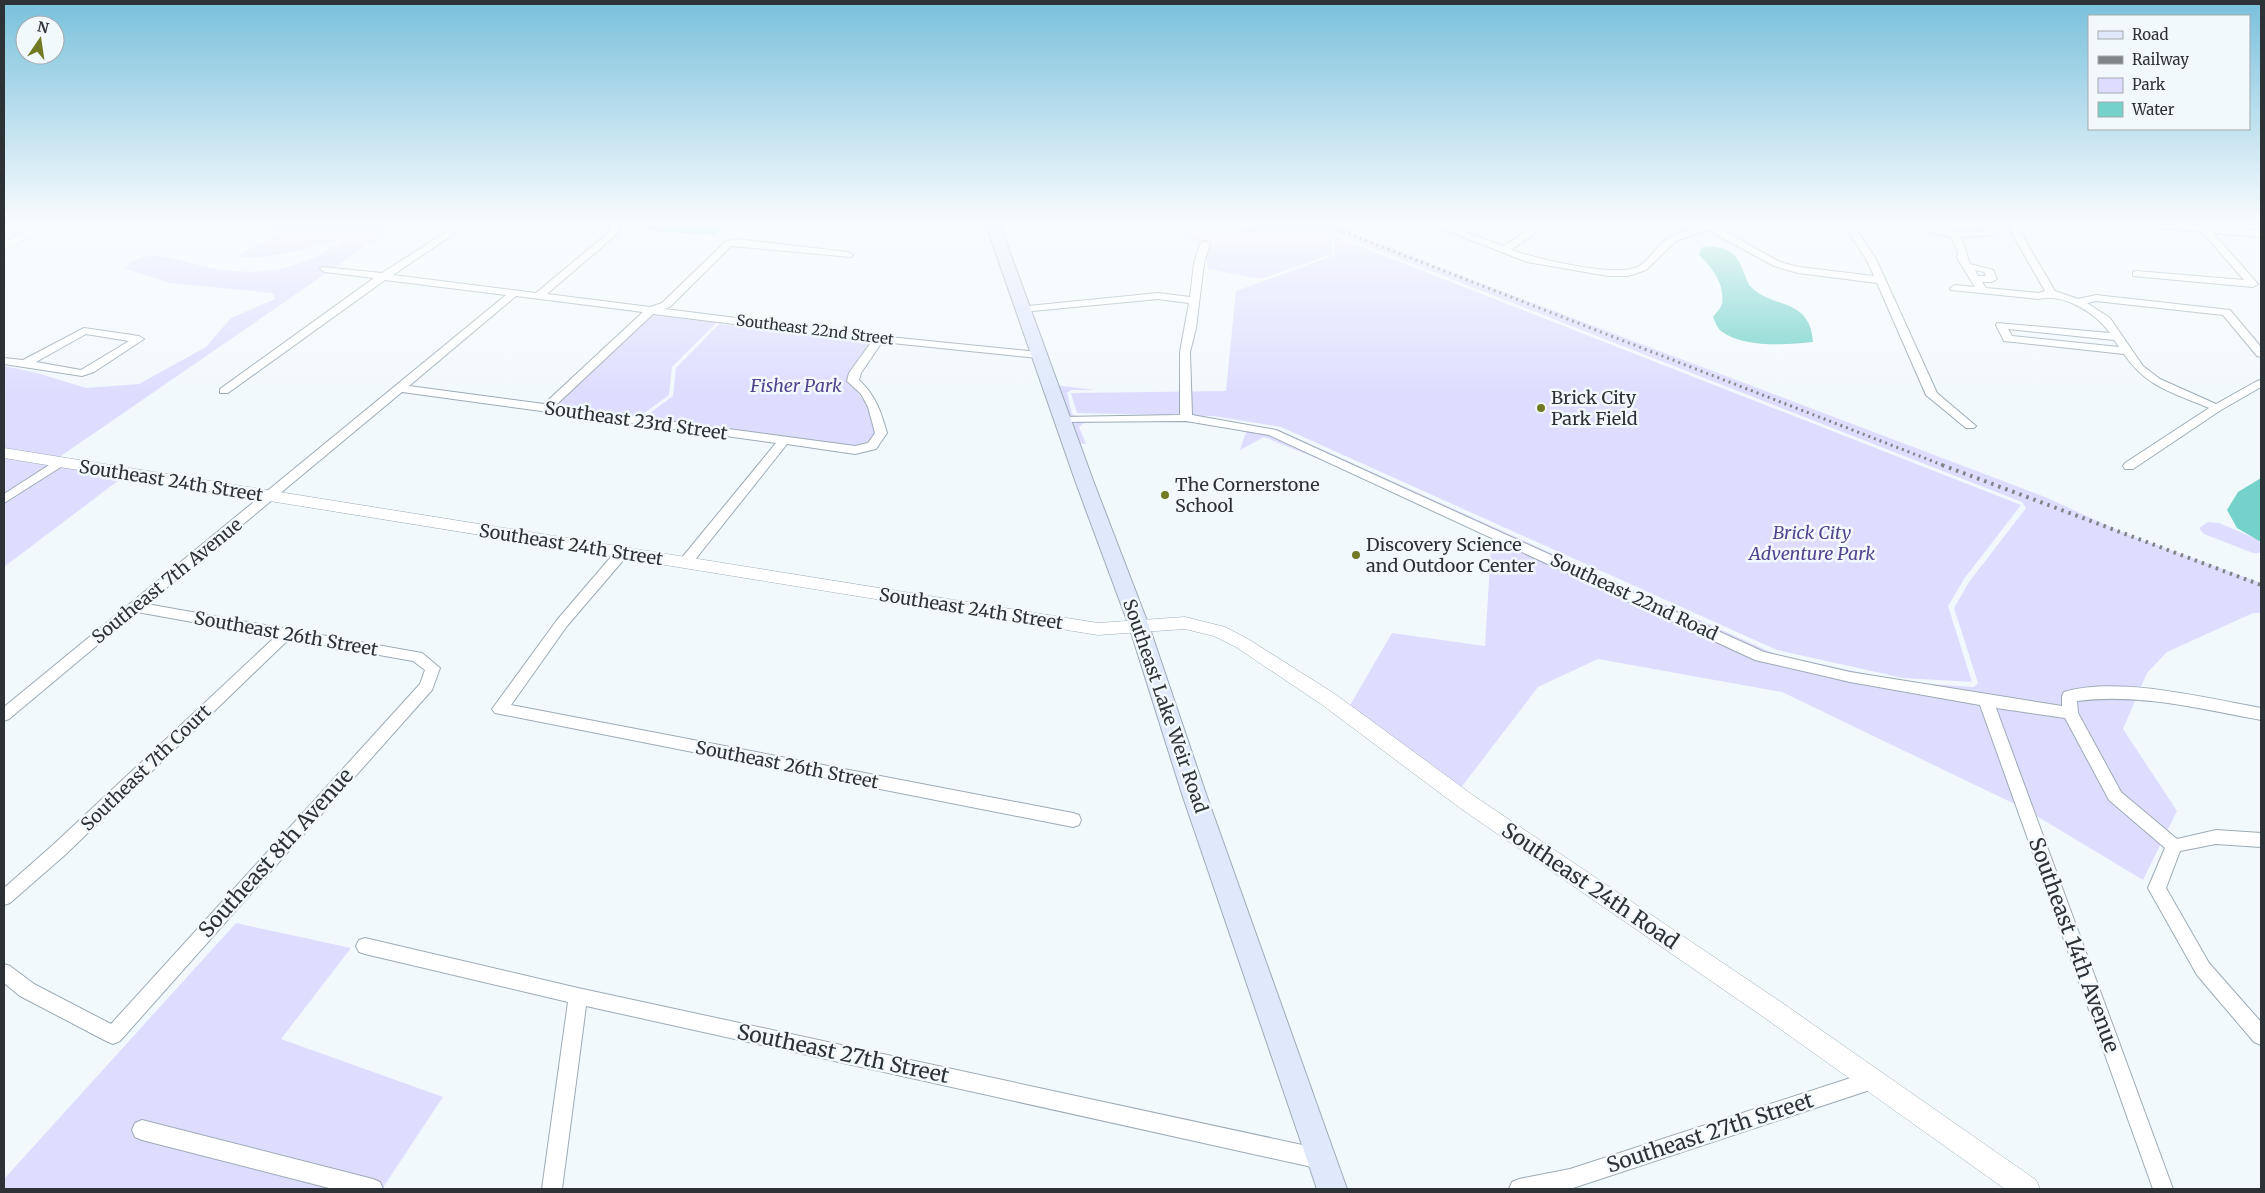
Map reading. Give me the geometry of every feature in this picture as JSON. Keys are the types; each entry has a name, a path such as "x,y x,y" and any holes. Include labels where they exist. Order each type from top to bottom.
{"main road":[{"name":"Southeast Lake Weir Road","path":"1012,281 1139,626 1194,794 1332,1189"}],"street":[{"path":"224,391 377,281"},
{"name":"Southeast 22nd Street","path":"420,281 879,339 1038,355"},
{"path":"538,296 556,281"},
{"path":"546,408 651,310 666,305 691,281"},
{"path":"1186,418 1185,352 1197,281"},
{"path":"1880,281 1932,395 1941,404 1963,416 1970,426"},
{"path":"1976,281 1982,290"},
{"path":"2045,281 2050,289 2050,293"},
{"path":"2214,281 2253,284 2250,281"},
{"path":"1955,288 2039,296 2050,293 2078,302 2106,320 2139,368 2156,381 2217,408"},
{"name":"Southeast 7th Avenue","path":"4,715 514,293"},
{"path":"1022,309 1158,296 1194,301"},
{"path":"2078,302 2096,298 2226,312 2261,354"},
{"path":"2118,337 2001,325 2008,338 2127,351"},
{"path":"4,361 25,364 86,372 139,339 92,331 84,332 25,364"},
{"name":"Southeast 23rd Street","path":"400,388 782,442 855,450 872,446 881,433 874,407 853,381 855,373 879,339"},
{"path":"2129,466 2217,408 2261,383"},
{"name":"Southeast 22nd Road","path":"1062,420 1186,418 1272,432 1760,656 1850,677 1986,701 2070,713"},
{"path":"685,563 782,442"},
{"name":"Southeast 24th Street","path":"4,453 621,554 1098,629 1139,626"},
{"path":"4,499 60,462"},
{"name":"Southeast 26th Street","path":"621,554 562,623 500,709 1073,820"},
{"name":"Southeast 26th Street","path":"135,607 417,657 433,668"},
{"name":"Southeast 24th Road","path":"1139,626 1185,623 1219,631 1242,643 1328,699 1467,802 1762,1002 2027,1189"},
{"name":"Southeast 7th Court","path":"4,898 60,849 286,634"},
{"name":"Southeast 8th Avenue","path":"4,972 27,990 113,1035 428,686 433,668"},
{"path":"2174,846 2115,796 2070,713 2069,696 2088,693 2133,694 2261,714"},
{"name":"Southeast 14th Avenue","path":"1986,701 2163,1189"},
{"path":"2174,846 2216,837 2261,840"},
{"path":"2174,846 2156,888 2203,969 2261,1036"},
{"name":"Southeast 27th Street","path":"365,946 578,996 1322,1159"},
{"path":"552,1189 578,996"},
{"name":"Southeast 27th Street","path":"1519,1189 1570,1179 1872,1080"},
{"path":"142,1130 373,1189"}],"green space":[{"path":"163,281 316,281 58,458 4,449 4,366 37,373 86,388 139,384 206,347 231,318 275,299 273,293 170,283"},
{"name":"Brick City Adventure Park","path":"1264,281 1448,281 2021,505 1964,579 1948,606 1972,682 1903,678 1777,650 1281,427 1213,416 1077,413 1071,393 1226,391 1236,291"},
{"path":"1455,281 1475,281 2045,497 2126,534 2261,583 2261,613 2253,613 2167,652 2147,673 2123,729 2177,811 2143,880 2025,809 1782,692 1598,659 1538,687 1460,789 1349,707 1392,633 1485,646 1492,530 1264,437 1240,450 1246,432 1242,428 1203,423 1163,421 1084,423 1079,427 1086,444 1076,443 1054,385 1095,390 1071,390 1067,393 1072,414 1076,416 1212,419 1279,430 1775,654 1904,682 1974,687 1978,683 1954,608 1969,582 2026,508 2022,502"},
{"path":"641,314 716,323 672,367 669,395 639,417 640,421 544,407"},
{"name":"Fisher Park","path":"719,324 809,334 869,344 848,373 854,388 870,409 875,435 865,444 852,446 643,418 673,396 676,368"},
{"path":"5,458 123,477 4,567"},
{"path":"2208,522 2219,523 2259,540 2261,549 2259,553 2253,553 2204,534 2199,528"},
{"path":"236,923 351,948 281,1039 443,1097 382,1189 4,1189 4,1179"}],"water":[{"path":"1718,281 1747,281 1751,287 1760,294 1798,311 1805,318 1810,328 1813,342 1790,344 1753,343 1730,336 1721,331 1713,317 1722,304"},
{"path":"2261,478 2261,542 2237,528 2227,510 2238,492"}],"railway":[{"path":"1469,281 1945,466"},
{"path":"1942,465 2261,585"}],"place":[{"name":"Brick City Park Field","path":"1541,408"},
{"name":"The Cornerstone School","path":"1165,495"},
{"name":"Discovery Science and Outdoor Center","path":"1356,555"}]}
